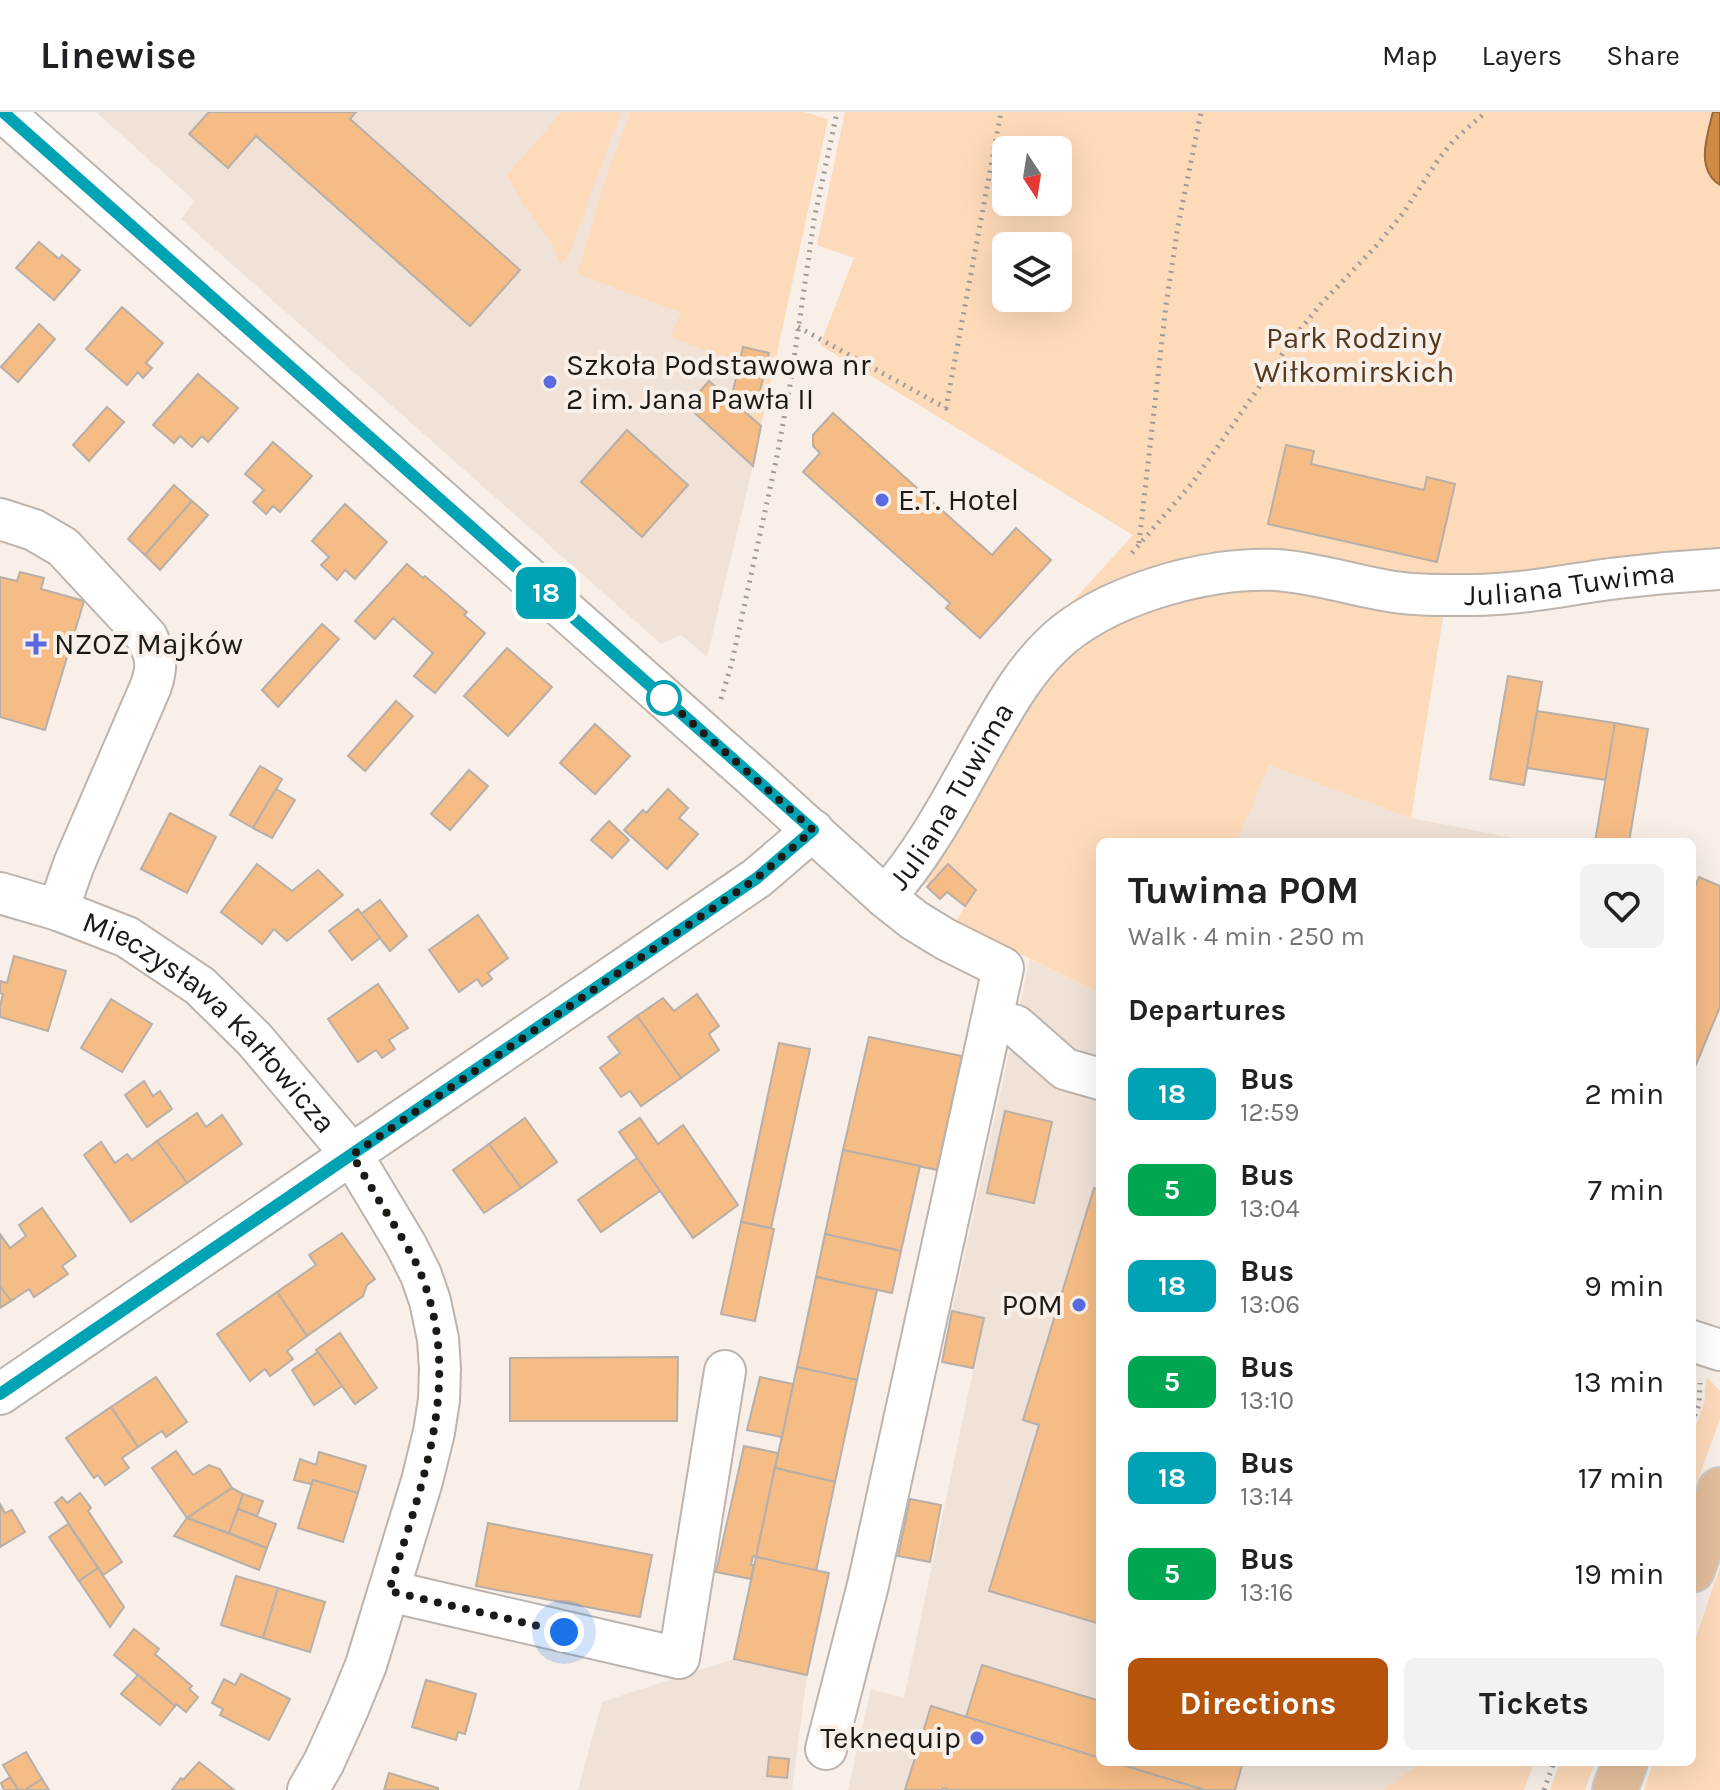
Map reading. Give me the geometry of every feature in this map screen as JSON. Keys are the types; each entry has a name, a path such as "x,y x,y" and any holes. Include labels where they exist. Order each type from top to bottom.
{"main road":[{"path":"1696,1559 1720,1490"},
{"path":"1615,1790 1624,1766"}],"street":[{"name":"Juliana Tuwima","path":"3,112 885,897 915,861 1029,670 1071,628 1127,599 1206,575 1243,570 1304,574 1387,591 1478,595 1720,569"},
{"path":"0,519 34,530 63,547 147,637 157,669 74,864 58,910"},
{"path":"0,1394 757,878 813,830"},
{"name":"Mieczysława Karłowicza","path":"0,893 58,910 127,937 200,986 254,1039 352,1155 406,1245 430,1301 438,1339 439,1400 422,1481 366,1665 324,1762 308,1790"},
{"path":"826,1749 868,1585 1003,968 945,939 885,897"},
{"path":"993,1019 1016,1026 1065,1069 1096,1078"},
{"path":"1696,1342 1720,1350"},
{"path":"389,1591 679,1658 725,1371"}],"path":[{"path":"705,734 725,689 776,461 814,220 837,112"},
{"path":"798,327 946,408 1001,112"},
{"path":"1139,544 1166,305 1201,112"},
{"path":"1130,555 1193,482 1294,337 1404,212 1455,139 1486,112"},
{"path":"1544,1790 1553,1766"}],"shaded area":[{"name":"Szkoła Podstawowa nr 2 im. Jana Pawła II","path":"96,112 630,112 604,183 577,274 681,313 739,363 753,466 707,657 681,635 661,644 181,219 195,201"},
{"path":"1713,112 1720,112 1720,185 1712,178 1705,161"},
{"path":"1268,764 1411,818 1514,838 1239,838"},
{"path":"1030,959 1096,991 1096,1766 1416,1766 1383,1790 848,1790 871,1689 904,1698 984,1319 952,1311"},
{"path":"734,1659 807,1675 792,1790 578,1790 602,1702"}],"green space":[{"path":"562,112 621,112 570,252 561,265 551,242 524,206 507,175"},
{"path":"630,112 804,112 828,119 761,426 731,400 739,363 670,337 681,313 577,274 604,183"},
{"name":"Park Rodziny Wiłkomirskich","path":"845,112 1720,112 1720,553 1449,580 1411,818 1269,765 1239,838 1096,838 1096,991 955,922 976,890 949,864 929,885 900,858 1010,670 1133,535 820,345 854,258 817,245"},
{"path":"1707,1377 1720,1391 1720,1419 1696,1484 1696,1426 1705,1400"},
{"path":"1720,1567 1720,1790 1644,1790 1652,1766 1696,1766 1696,1637"},
{"path":"1416,1766 1533,1766 1524,1790 1383,1790"},
{"path":"1559,1766 1594,1766 1585,1790 1550,1790"}],"building":[{"path":"209,112 356,112 350,119 520,270 470,326 256,136 228,168 189,134"},
{"path":"39,242 59,259 62,255 80,270 54,300 16,268"},
{"path":"122,307 163,343 146,363 152,368 143,378 138,372 127,385 86,349"},
{"path":"39,324 55,339 18,382 1,367"},
{"path":"743,347 769,353 755,411 738,407 731,400"},
{"path":"198,374 238,408 208,442 202,436 192,447 180,436 174,443 153,425"},
{"path":"709,381 761,426 753,466 687,406"},
{"path":"107,407 124,422 89,461 73,445"},
{"name":"E.T. Hotel","path":"833,413 992,555 1016,528 1051,560 980,638 946,608 950,603 803,472 820,453 813,446 813,435"},
{"path":"627,430 688,485 642,537 581,482"},
{"path":"273,442 312,476 280,512 273,506 266,514 253,502 264,490 245,474"},
{"path":"1286,445 1314,451 1311,464 1424,490 1427,477 1455,484 1437,562 1268,524"},
{"path":"174,485 192,501 145,555 128,539"},
{"path":"192,501 208,515 160,570 145,555"},
{"path":"345,504 387,542 355,579 345,570 337,580 321,565 329,557 312,541"},
{"path":"407,564 467,612 464,615 485,633 435,693 414,676 433,653 393,618 375,639 355,621"},
{"name":"NZOZ Majków","path":"20,572 44,578 41,589 84,601 45,730 0,717 0,577 17,581"},
{"path":"322,624 339,639 278,707 262,690"},
{"path":"507,648 552,687 508,736 464,696"},
{"path":"1508,676 1542,682 1524,785 1490,779"},
{"path":"396,701 413,716 365,771 348,756"},
{"path":"1537,711 1615,723 1606,780 1527,768"},
{"path":"1615,723 1648,729 1630,838 1596,838"},
{"path":"595,724 630,756 595,794 560,763"},
{"path":"260,766 282,779 253,828 230,815"},
{"path":"469,770 488,786 450,830 431,814"},
{"path":"276,789 295,800 272,838 253,828"},
{"path":"668,789 688,808 679,818 698,834 667,869 624,830 643,810 646,813"},
{"path":"170,813 216,837 187,893 141,869"},
{"path":"609,821 629,840 612,858 591,840"},
{"path":"257,864 292,891 318,870 343,895 287,941 274,929 262,944 221,912"},
{"path":"948,864 976,890 965,906 947,892 940,899 927,887"},
{"path":"1699,877 1720,886 1720,1007 1696,1064 1696,884"},
{"path":"380,900 407,936 390,951 361,914"},
{"path":"358,909 380,938 352,960 329,931"},
{"path":"478,915 508,958 488,973 492,979 482,986 477,979 459,992 429,950"},
{"path":"14,956 66,971 48,1031 0,1017 3,994 0,993 0,981 7,983"},
{"path":"378,984 408,1028 389,1040 395,1049 382,1058 376,1050 358,1062 328,1019"},
{"path":"697,994 719,1026 709,1034 719,1050 681,1078 637,1016 663,998 674,1011"},
{"path":"111,999 152,1024 122,1072 81,1048"},
{"path":"637,1016 681,1078 641,1106 630,1091 621,1097 600,1068 620,1053 608,1037"},
{"path":"869,1037 962,1056 937,1170 843,1150"},
{"path":"779,1043 810,1049 771,1228 741,1222"},
{"path":"144,1081 153,1096 160,1091 172,1109 147,1127 125,1095"},
{"path":"1005,1111 1052,1122 1034,1203 987,1193"},
{"path":"197,1113 206,1127 222,1115 242,1144 187,1183 157,1141"},
{"path":"525,1118 557,1162 521,1188 489,1144"},
{"path":"640,1118 658,1144 683,1125 738,1205 693,1238 619,1132"},
{"path":"157,1141 187,1183 131,1222 84,1155 101,1142 115,1163 127,1154 132,1160"},
{"path":"489,1144 521,1188 484,1213 453,1170"},
{"path":"843,1150 920,1166 901,1251 825,1234"},
{"path":"637,1158 660,1191 601,1232 578,1200"},
{"name":"POM","path":"1094,1188 1096,1623 989,1591 1039,1425 1023,1420"},
{"path":"42,1208 76,1256 62,1266 68,1274 34,1297 29,1289 11,1301 0,1286 0,1234 10,1248 26,1236 19,1225"},
{"path":"741,1222 774,1229 755,1321 721,1314"},
{"path":"342,1233 375,1279 367,1285 363,1296 307,1336 277,1292 316,1265 309,1255"},
{"path":"825,1234 901,1251 892,1293 816,1277"},
{"path":"816,1277 877,1290 857,1380 797,1367"},
{"path":"0,1286 11,1301 0,1308"},
{"path":"277,1292 307,1336 287,1351 293,1359 270,1376 265,1369 250,1381 217,1334"},
{"path":"952,1311 984,1318 973,1368 942,1362"},
{"path":"340,1333 377,1388 355,1404 316,1350"},
{"path":"318,1352 342,1386 314,1405 292,1370"},
{"path":"678,1357 677,1421 510,1421 510,1358"},
{"path":"797,1367 857,1380 835,1482 775,1468"},
{"path":"156,1377 187,1422 166,1437 162,1431 138,1447 111,1407"},
{"path":"760,1377 793,1384 782,1437 747,1430"},
{"path":"111,1407 138,1447 122,1458 129,1468 105,1485 98,1475 94,1478 66,1438"},
{"path":"744,1446 778,1453 756,1557 753,1556 751,1565 754,1565 751,1579 716,1572"},
{"path":"176,1451 193,1475 209,1465 220,1469 232,1488 187,1518 152,1468"},
{"path":"319,1452 366,1466 358,1493 313,1480 311,1484 294,1480 300,1459 316,1465"},
{"path":"775,1468 835,1482 816,1571 756,1557"},
{"path":"313,1480 358,1493 343,1542 298,1528"},
{"path":"232,1488 243,1494 229,1533 187,1518"},
{"path":"80,1493 91,1508 88,1511 122,1562 103,1575 55,1503 62,1497 67,1503"},
{"path":"243,1494 263,1501 257,1516 238,1509"},
{"path":"910,1499 941,1505 930,1562 898,1556"},
{"path":"0,1504 5,1513 12,1510 25,1532 0,1547"},
{"path":"238,1509 276,1524 267,1548 229,1533"},
{"path":"187,1518 267,1548 259,1570 174,1536"},
{"path":"488,1523 652,1555 640,1617 476,1586"},
{"path":"68,1524 98,1568 79,1581 49,1537"},
{"path":"756,1557 829,1573 807,1675 734,1659"},
{"path":"98,1568 124,1607 110,1627 79,1581"},
{"path":"236,1576 278,1588 263,1638 221,1625"},
{"path":"278,1588 325,1602 310,1652 263,1638"},
{"path":"134,1629 159,1649 155,1654 192,1686 189,1689 198,1697 186,1712 114,1655"},
{"path":"982,1665 1096,1700 1096,1757 966,1717"},
{"path":"241,1674 290,1699 269,1740 220,1715 223,1709 212,1703 224,1679 235,1685"},
{"path":"138,1675 175,1706 160,1725 121,1694"},
{"path":"426,1680 476,1694 465,1734 458,1732 456,1740 412,1727"},
{"name":"Teknequip","path":"931,1706 1096,1757 1096,1766 1126,1766 1205,1790 943,1788 905,1790"},
{"path":"26,1752 42,1779 25,1790 18,1790 3,1765"},
{"path":"769,1757 789,1759 787,1778 767,1776"},
{"path":"199,1762 234,1790 172,1790"},
{"path":"1126,1766 1242,1766 1235,1790 1205,1790"},
{"path":"389,1773 438,1788 438,1790 384,1790"},
{"path":"10,1777 18,1790 4,1790 1,1783"},
{"path":"42,1779 49,1790 25,1790"}],"bus line":[{"name":"18","path":"0,1394 757,878 813,830 3,112"}],"place":[{"name":"Szkoła Podstawowa nr 2 im. Jana Pawła II","path":"550,382"},
{"name":"E.T. Hotel","path":"882,500"},
{"name":"NZOZ Majków","path":"36,644"},
{"name":"POM","path":"1079,1305"},
{"name":"Teknequip","path":"977,1738"}],"route":[{"path":"564,1632 389,1591 434,1432 439,1400 438,1339 421,1275 352,1155 757,878 813,830 664,698"}]}
